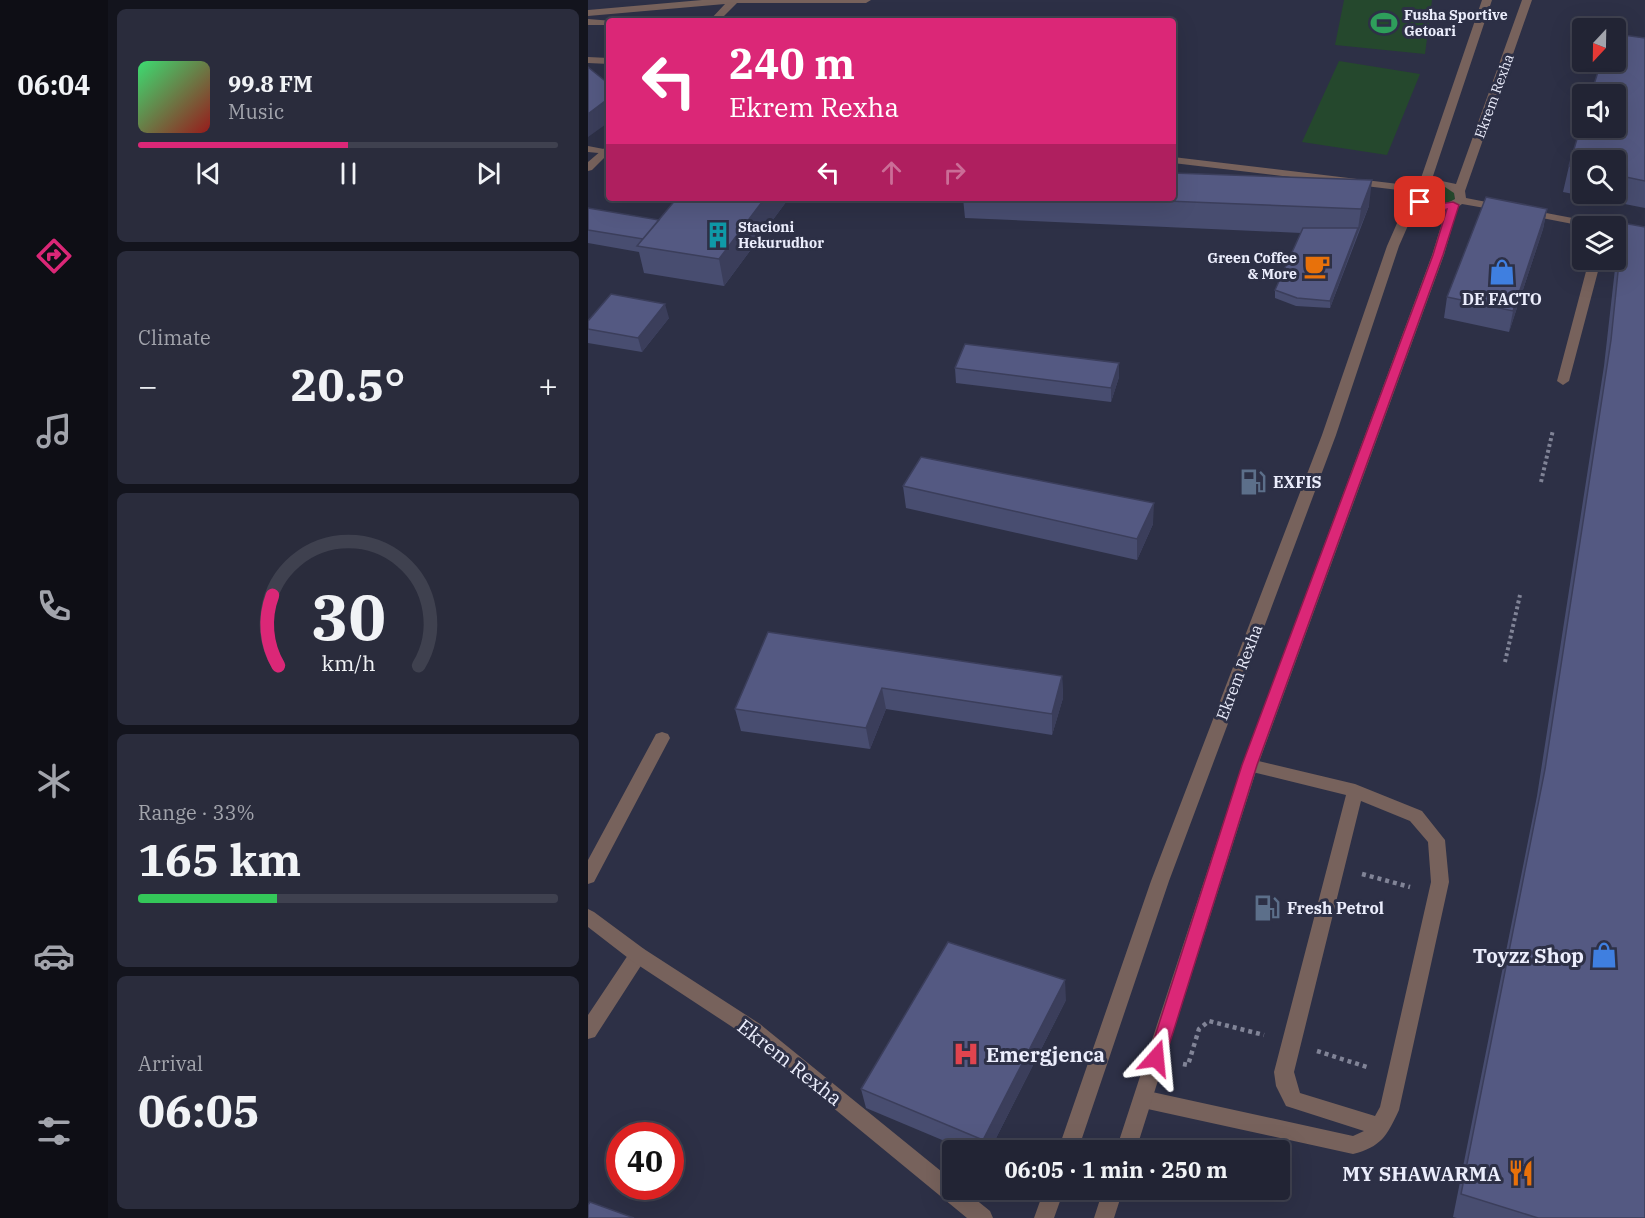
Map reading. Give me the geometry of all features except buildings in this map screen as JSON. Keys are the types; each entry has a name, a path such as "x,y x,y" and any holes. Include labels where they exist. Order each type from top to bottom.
{"street":[{"path":"588,12 734,0 866,0"},
{"path":"717,18 734,0"},
{"name":"Ekrem Rexha","path":"1071,1140 1160,881 1325,446 1393,246 1418,190 1487,0"},
{"name":"Ekrem Rexha","path":"1129,1140 1250,765 1434,265 1527,0"},
{"path":"588,22 606,22"},
{"path":"588,60 606,62"},
{"path":"588,149 606,150"},
{"path":"588,168 606,151"},
{"path":"1176,160 1418,190 1448,184 1457,199"},
{"path":"1418,190 1420,202 1432,207 1457,199 1572,221"},
{"path":"1626,232 1645,235"},
{"path":"1563,381 1592,270"},
{"path":"588,877 662,738"},
{"path":"1143,1099 1353,1145 1368,1142 1389,1110 1440,882 1436,840 1416,816 1355,791 1250,765"},
{"path":"1355,791 1284,1071 1286,1086 1293,1100 1379,1127"},
{"name":"Ekrem Rexha","path":"588,917 638,955 753,1030 983,1218"},
{"path":"588,1031 638,955"},
{"path":"1044,1218 1050,1200"},
{"path":"1104,1218 1110,1200"}],"path":[{"path":"1541,482 1553,430"},
{"path":"1505,662 1520,595"},
{"path":"1336,867 1437,894"}],"green space":[{"name":"Fusha Sportive Getoari","path":"1344,0 1432,0 1425,54 1335,45"},
{"path":"1339,61 1420,74 1387,155 1302,142"},
{"path":"1428,185 1446,187 1454,192 1455,199 1442,204 1428,201 1419,195 1420,189"}],"place":[{"name":"Fusha Sportive Getoari","path":"1384,23"},
{"name":"Stacioni Hekurudhor","path":"718,235"},
{"name":"Green Coffee & More","path":"1317,266"},
{"name":"DE FACTO","path":"1502,272"},
{"name":"EXFIS","path":"1253,482"},
{"name":"Fresh Petrol","path":"1267,908"},
{"name":"Toyzz Shop","path":"1604,955"},
{"name":"Emergjenca","path":"966,1054"},
{"name":"MY SHAWARMA","path":"1521,1173"}],"route":[{"path":"1156,1058 1250,765 1438,255 1453,205 1439,207 1420,202"}]}
